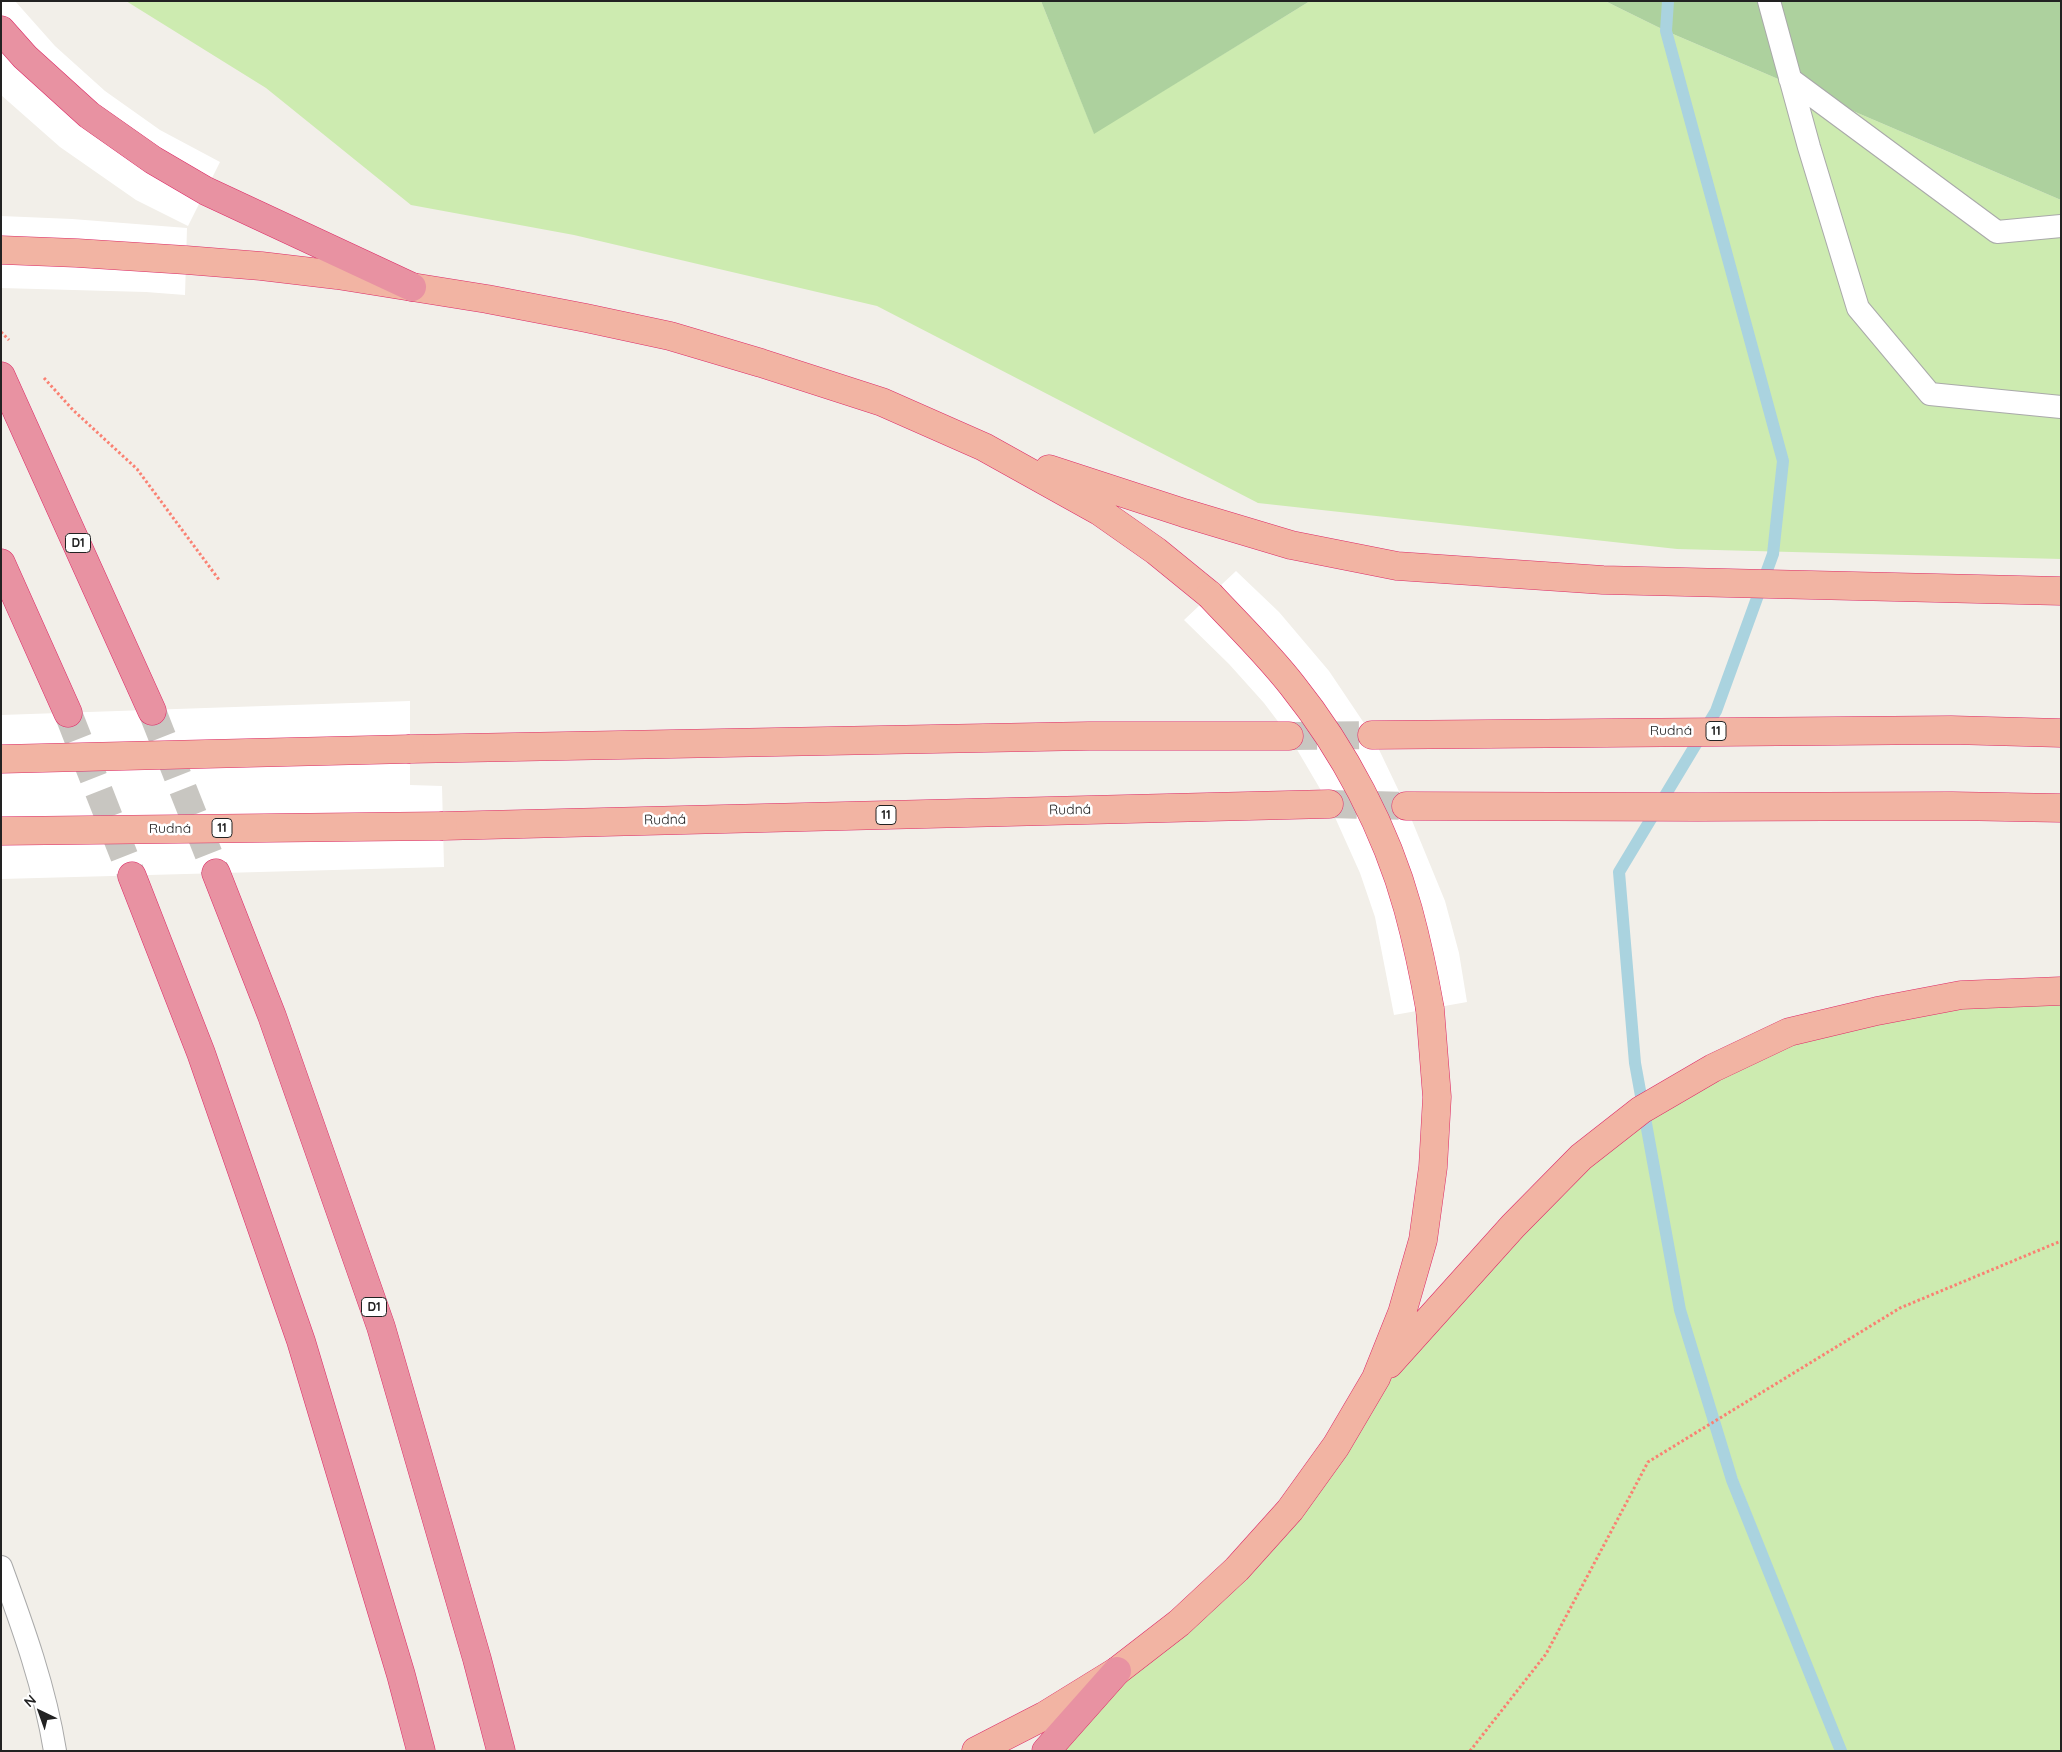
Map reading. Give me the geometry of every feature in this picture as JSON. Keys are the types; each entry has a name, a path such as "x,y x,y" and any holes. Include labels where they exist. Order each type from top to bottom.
{"highway":[{"path":"1,30 25,57 89,115 153,160 206,191 412,287"},
{"path":"1,250 77,253 271,267 412,287 577,316 670,336 882,402 984,447 1184,514 1291,545 1396,566 1603,580 2061,591"},
{"name":"D1","path":"1,376 152,711"},
{"path":"976,1751 1044,1716 1117,1671 1179,1623 1237,1569 1290,1510 1336,1446 1376,1378 1402,1313 1424,1231 1433,1167 1437,1097 1430,1009 1408,908 1388,850 1363,796 1330,738 1292,685 1210,596 1156,551 1099,511 984,447"},
{"path":"1,563 68,713"},
{"name":"Rudná","path":"1372,734 1932,730 2061,733"},
{"path":"1,759 1089,736 1289,736"},
{"name":"Rudná","path":"1,831 442,826 1329,804"},
{"path":"1406,806 1698,808 1952,806 2061,808"},
{"name":"D1","path":"216,873 272,1016 381,1327 502,1751"},
{"path":"132,876 201,1053 301,1341 401,1675 421,1751"},
{"path":"1376,1378 1513,1226 1582,1157 1642,1110 1714,1068 1789,1032 1877,1011 1961,995 2061,991"},
{"path":"1046,1751 1117,1671"}],"lane":[{"path":"1769,1 1790,79 1858,308 1930,394 2061,407"},
{"path":"1790,79 1997,232 2061,226"},
{"path":"1,1567 28,1640 51,1727 55,1751"}],"path":[{"path":"1,332 14,346"},
{"path":"40,374 73,410 137,469 220,581"},
{"path":"1470,1751 1546,1654 1648,1462 1900,1308 2061,1241"}],"green space":[{"path":"126,1 1041,1 1094,133 1310,1 1605,1 1666,31 2061,200 2061,559 1677,549 1258,503 877,306 574,235 411,205 266,88"},
{"path":"1041,1 1310,1 1094,134"},
{"path":"1605,1 2061,1 2061,200 1666,31"},
{"path":"2061,991 2061,1751 1845,1751 1716,1424 1732,1480 1841,1751 1046,1751 1237,1569 1376,1378 1581,1157 1789,1032"}],"pier":[{"path":"1,1 15,1 55,46 105,91 160,130 220,162 188,226 136,200 60,147 1,95"},
{"path":"1,216 72,219 187,228 185,295 146,292 1,288"},
{"path":"1236,571 1279,612 1329,671 1372,735 1406,806 1445,901 1459,953 1467,1002 1394,1015 1375,917 1360,873 1329,804 1289,736 1264,703 1229,664 1184,620"},
{"path":"410,701 410,785 442,786 444,867 1,879 1,715"}],"waterway":[{"path":"1668,1 1666,31 1783,461 1773,554 1716,711 1619,872 1635,1063 1680,1310 1732,1480 1841,1751"}],"tunnel":[{"path":"152,711 216,873"},
{"path":"68,713 132,876"},
{"path":"1289,736 1372,735"},
{"path":"1329,804 1406,806"}]}
